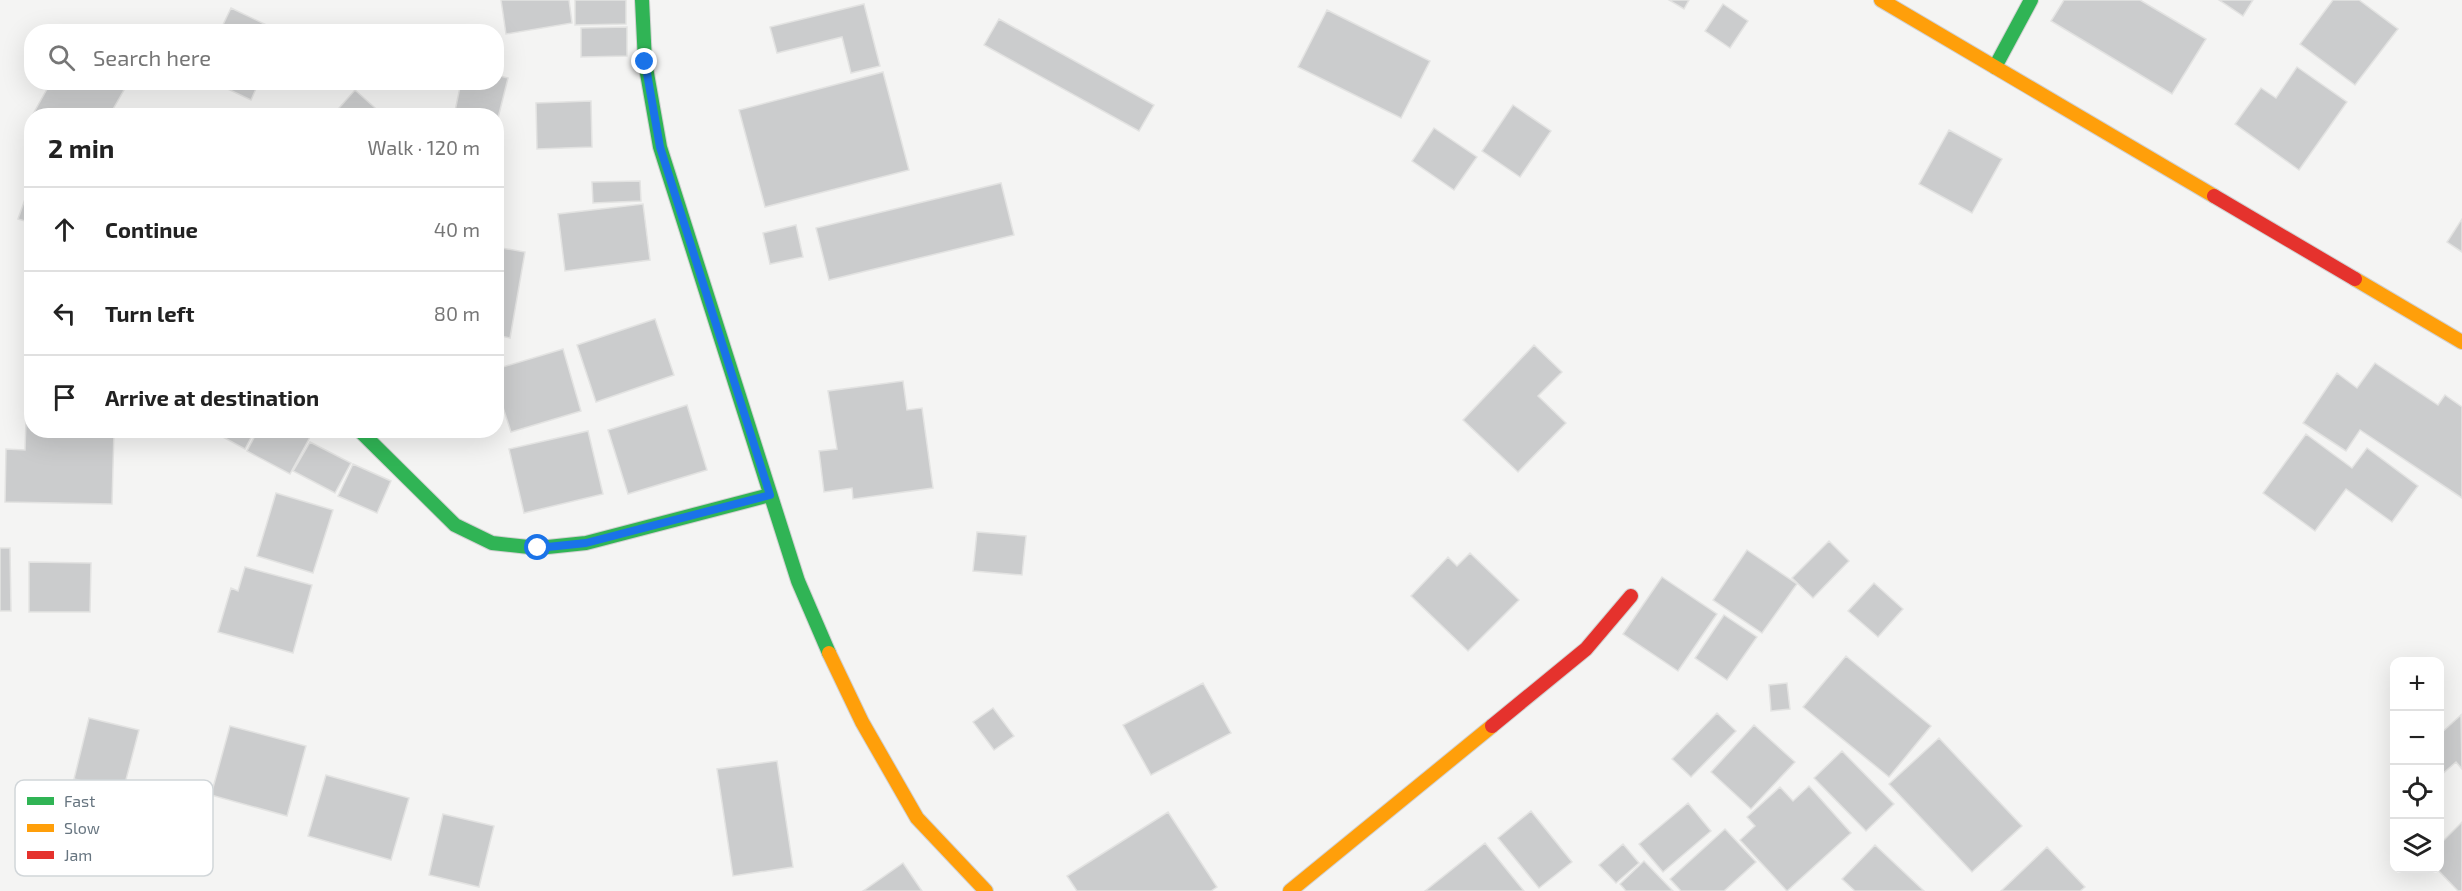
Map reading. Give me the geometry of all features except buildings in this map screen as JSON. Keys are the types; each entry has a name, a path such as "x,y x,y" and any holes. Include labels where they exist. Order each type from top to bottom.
{"street":[{"path":"642,0 645,62 660,147 798,581 820,636 862,722 917,818 986,891"},
{"path":"1881,0 2462,342"},
{"path":"1995,67 2031,0"},
{"path":"367,438 455,525 492,543 538,548 586,543 770,495"},
{"path":"1290,891 1586,649 1631,596"}],"traffic: fast":[{"path":"642,0 645,62 660,147 798,581 829,653"},
{"path":"1995,67 2031,0"},
{"path":"367,438 455,525 492,543 538,548 586,543 770,495"}],"traffic: slow":[{"path":"1881,0 2214,196"},
{"path":"2355,279 2462,342"},
{"path":"829,653 862,722 917,818 986,891"},
{"path":"1290,891 1492,726"}],"traffic: jam":[{"path":"2214,196 2355,279"},
{"path":"1492,726 1586,649 1631,596"}],"route":[{"path":"538,548 586,543 770,495 660,147 645,62"}]}
